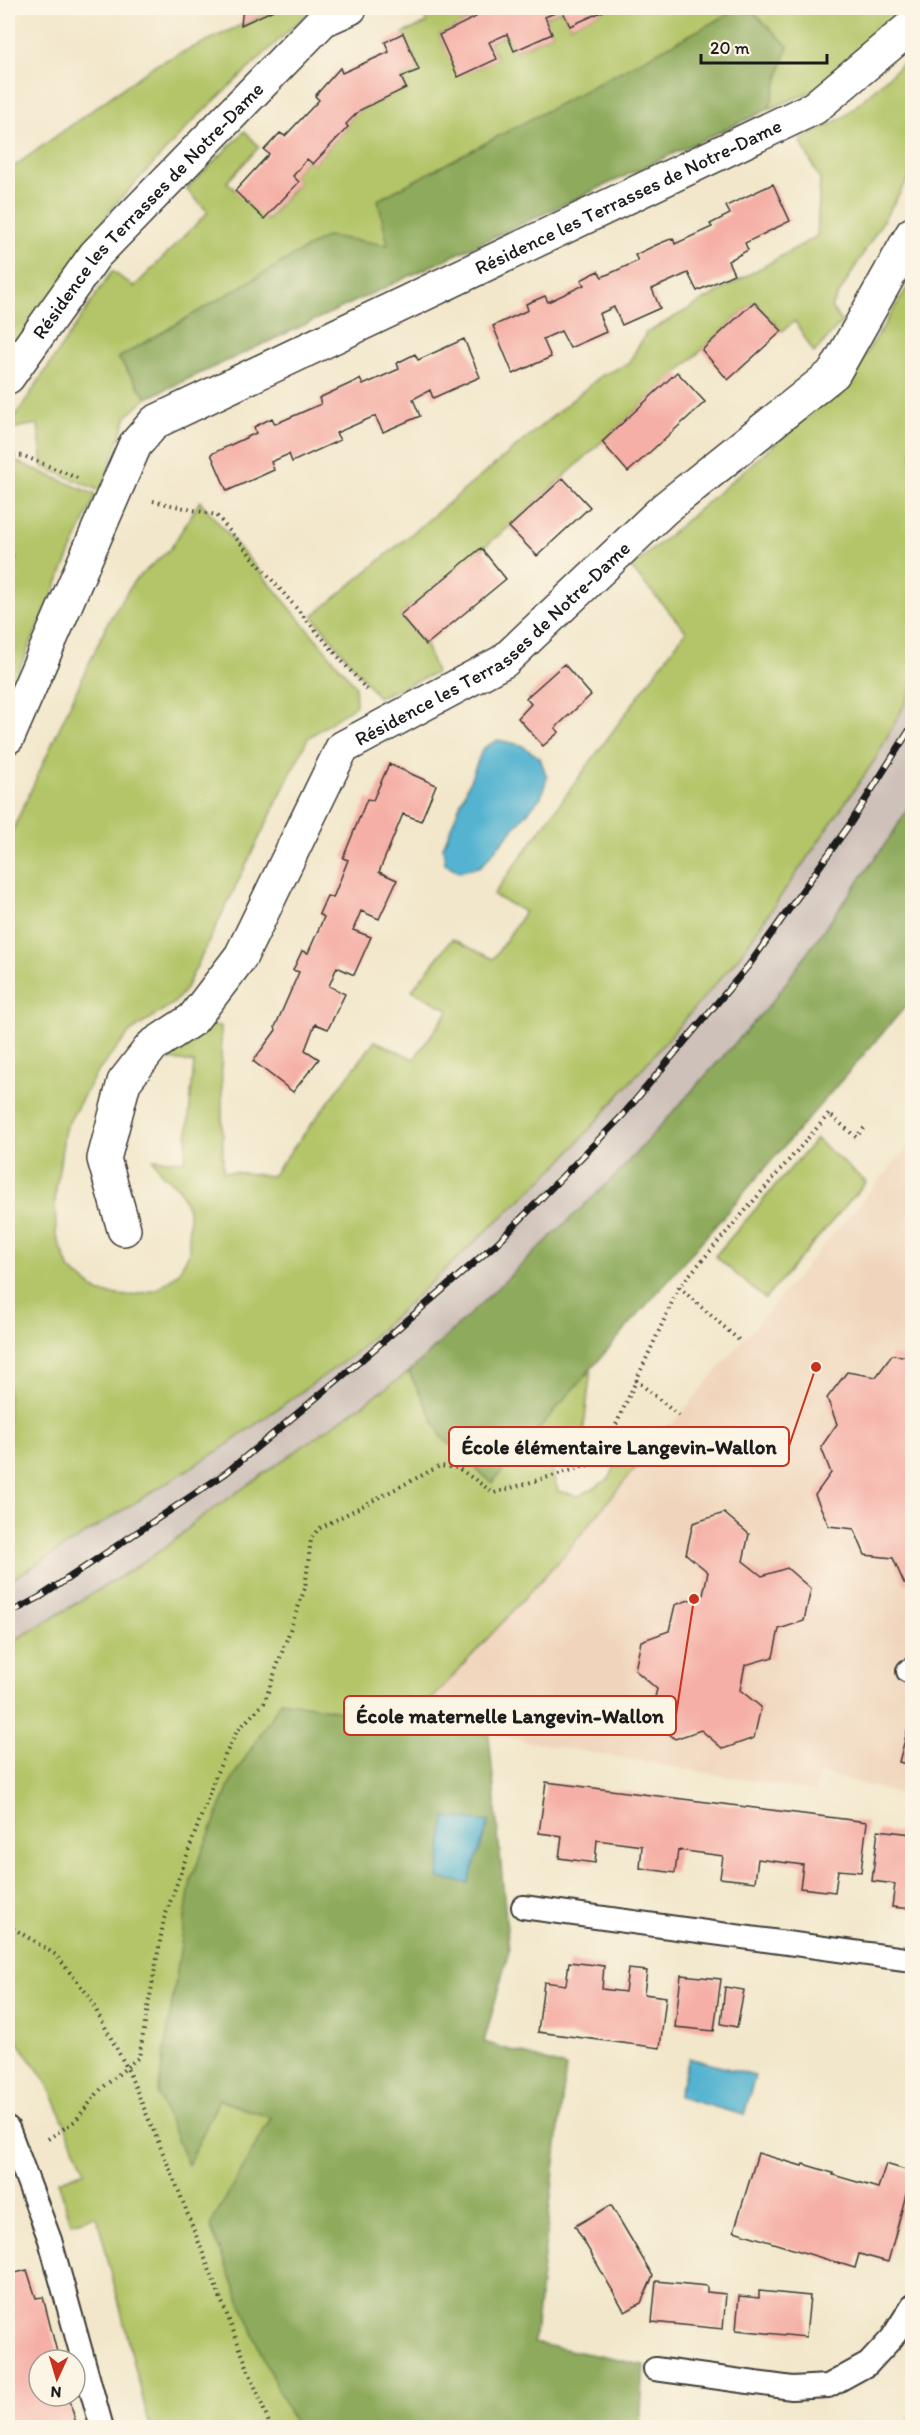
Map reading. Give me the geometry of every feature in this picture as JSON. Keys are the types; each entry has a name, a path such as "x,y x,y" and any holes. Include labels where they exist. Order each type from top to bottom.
{"street":[{"name":"Résidence les Terrasses de Notre-Dame","path":"8,377 95,255 323,20 350,8"},
{"name":"Résidence les Terrasses de Notre-Dame","path":"8,737 135,445 155,422 814,108 912,26"},
{"name":"Résidence les Terrasses de Notre-Dame","path":"124,1229 104,1159 124,1083 152,1046 194,1019 241,956 342,748 504,661 664,509 834,373 912,234"}],"lane":[{"path":"523,1907 912,1960"},
{"path":"8,2127 50,2240 102,2427"},
{"path":"655,2369 792,2388 828,2386 867,2364 892,2338 912,2306"}],"path":[{"path":"8,454 24,456 82,480"},
{"path":"216,515 363,686"},
{"path":"40,2144 75,2121 101,2089 139,2057 164,1919 217,1772 237,1731 264,1703 305,1588 311,1539 318,1529 440,1466 458,1468 494,1492 599,1462 680,1287 829,1114 856,1137 866,1126"},
{"path":"680,1287 741,1342"},
{"path":"636,1380 679,1416"},
{"path":"8,1925 56,1954 88,1995 127,2068 176,2184 271,2427"}],"shaded area":[{"path":"912,691 912,802 893,833 772,1002 617,1174 409,1372 193,1523 184,1533 143,1562 68,1610 8,1644 8,1582 221,1449 353,1355 562,1161 738,958 874,761"},
{"path":"912,1142 912,1797 820,1773 815,1792 412,1721 563,1556 698,1393"}],"green space":[{"path":"278,8 313,8 194,120 112,208 59,294 8,364 8,222 12,168 155,65"},
{"path":"420,8 472,8 476,17 439,35 459,76 497,59 489,42 507,34 515,51 552,34 545,17 562,10 570,26 607,8 903,8 815,90 769,109 147,398 127,416 101,491 43,467 38,424 8,429 8,427 112,271 134,287 208,212 186,189 245,131 259,147 227,182 267,220 299,182 293,176 307,159 313,164 348,127 346,124 360,110 406,88 401,77 419,69 403,33 427,23"},
{"path":"740,8 749,8 788,46 769,109 147,398 118,358 327,236 388,245 378,200"},
{"path":"912,55 912,173 831,307 842,322 814,353 795,321 782,331 754,302 509,527 400,615 426,645 436,673 378,697 313,616 601,376 628,364 646,333 817,236 820,180 800,140 844,117"},
{"path":"912,280 912,691 874,761 738,958 562,1161 353,1355 221,1449 8,1582 8,840 108,622 134,581 171,548 200,501 355,685 356,705 308,738 185,990 174,1003 130,1032 96,1074 65,1129 55,1196 56,1234 70,1270 100,1293 129,1296 156,1290 178,1273 189,1253 189,1212 179,1188 161,1173 153,1159 185,1161 194,1063 165,1059 198,1031 213,1025 221,1026 223,1171 272,1176 375,1041 414,1059 449,1010 412,990 452,939 493,959 525,912 493,895 686,631 631,568 851,378"},
{"path":"11,459 96,495 8,695 8,577 17,559 8,551 8,463"},
{"path":"912,802 912,999 492,1483 442,1437 409,1372 617,1174 772,1002 893,833"},
{"path":"816,1139 866,1182 765,1299 715,1256"},
{"path":"591,1369 582,1443 549,1461 558,1491 579,1496 609,1479 629,1437 669,1427 563,1556 412,1721 341,1794 381,2427 150,2427 97,2216 71,2223 58,2181 85,2171 47,2083 8,2027 8,1644 153,1556 193,1523 409,1372 442,1437 492,1482"},
{"path":"281,1701 489,1735 509,1951 484,2042 566,2067 534,2343 644,2365 640,2427 296,2427 265,2362 210,2226 271,2118 219,2100 188,2165 158,2095 191,1879 232,1779"}],"water":[{"path":"498,740 521,745 540,758 547,778 541,797 481,866 459,872 445,864 443,847 483,748"},
{"path":"445,1817 489,1822 468,1883 438,1878"},
{"path":"689,2058 755,2076 744,2115 678,2097"}],"building":[{"path":"243,8 278,8 241,25"},
{"path":"481,8 608,9 570,26 562,10 545,17 552,34 514,51 507,34 489,42 497,59 458,77 439,35 476,17 473,11"},
{"path":"403,33 419,70 401,77 406,88 360,110 346,124 348,127 313,164 307,159 293,176 299,182 264,219 235,191 269,154 264,150 280,133 285,136 319,100 315,96 340,68 342,73 389,52 385,42"},
{"path":"773,184 790,221 745,243 748,250 728,261 734,274 697,291 688,273 652,289 660,308 622,325 614,307 599,314 606,332 570,348 561,331 543,339 551,357 513,374 493,326 528,310 526,304 545,296 548,302 584,285 581,280 598,271 602,277 638,261 635,255 656,245 673,238 675,244 712,227 710,224 730,214 726,206"},
{"path":"754,302 782,331 728,380 702,350"},
{"path":"464,339 480,377 433,398 430,390 413,399 420,416 383,432 375,416 336,433 340,440 292,462 289,454 271,462 274,470 227,491 211,454 256,433 254,427 272,418 275,424 321,404 319,398 360,379 363,385 399,369 397,363 415,354 418,360"},
{"path":"677,372 705,402 628,472 602,442"},
{"path":"563,478 590,507 537,556 509,527"},
{"path":"481,548 506,579 426,645 400,615"},
{"path":"564,664 591,695 555,728 559,732 543,746 518,718 531,704 526,698"},
{"path":"389,764 436,785 421,821 403,814 379,872 397,880 379,919 361,911 353,930 371,937 354,975 337,967 329,986 345,994 328,1029 315,1024 305,1050 319,1059 293,1092 253,1061 276,1030 275,1027 299,972 293,970 302,951 308,953 324,917 319,914 327,896 333,898 348,860 343,858 367,799 373,800"},
{"path":"892,1355 912,1357 912,1585 904,1583 893,1558 865,1555 854,1529 829,1526 815,1495 831,1473 821,1447 837,1424 827,1398 847,1372 876,1377"},
{"path":"724,1513 749,1534 743,1561 762,1576 787,1568 811,1589 804,1621 779,1629 773,1657 745,1665 740,1690 761,1707 754,1738 723,1749 701,1730 675,1739 650,1717 657,1689 635,1670 641,1641 669,1631 675,1605 703,1595 708,1572 686,1554 693,1523"},
{"path":"912,1713 912,1766 899,1762"},
{"path":"546,1782 867,1822 861,1872 838,1870 835,1892 800,1888 803,1865 758,1859 755,1882 720,1878 723,1856 678,1850 675,1873 640,1868 642,1846 597,1840 595,1863 559,1858 562,1836 539,1833"},
{"path":"878,1830 912,1834 912,1909 892,1907 895,1884 872,1881"},
{"path":"569,1962 604,1966 602,1989 625,1992 628,1969 647,1971 644,1994 666,1997 660,2048 538,2032 544,1982 566,1985"},
{"path":"681,1975 721,1979 714,2031 675,2027"},
{"path":"725,1987 744,1990 737,2027 721,2024"},
{"path":"758,2153 802,2166 803,2164 878,2188 886,2164 912,2172 888,2262 859,2254 855,2268 734,2231"},
{"path":"611,2205 653,2276 641,2303 625,2312 575,2226"},
{"path":"27,2270 36,2298 43,2297 56,2348 27,2348 27,2408 72,2408 77,2428 8,2428 8,2275"},
{"path":"656,2281 707,2286 707,2292 726,2294 723,2329 652,2322"},
{"path":"759,2291 810,2296 806,2337 736,2330 739,2296 759,2298"},
{"path":"912,2415 912,2428 907,2417"}],"railway":[{"path":"8,1614 40,1597 226,1473 498,1242 622,1116 749,965 850,824 912,726"}],"place":[{"name":"École élémentaire Langevin-Wallon","path":"816,1367"},
{"name":"École maternelle Langevin-Wallon","path":"694,1599"}]}
